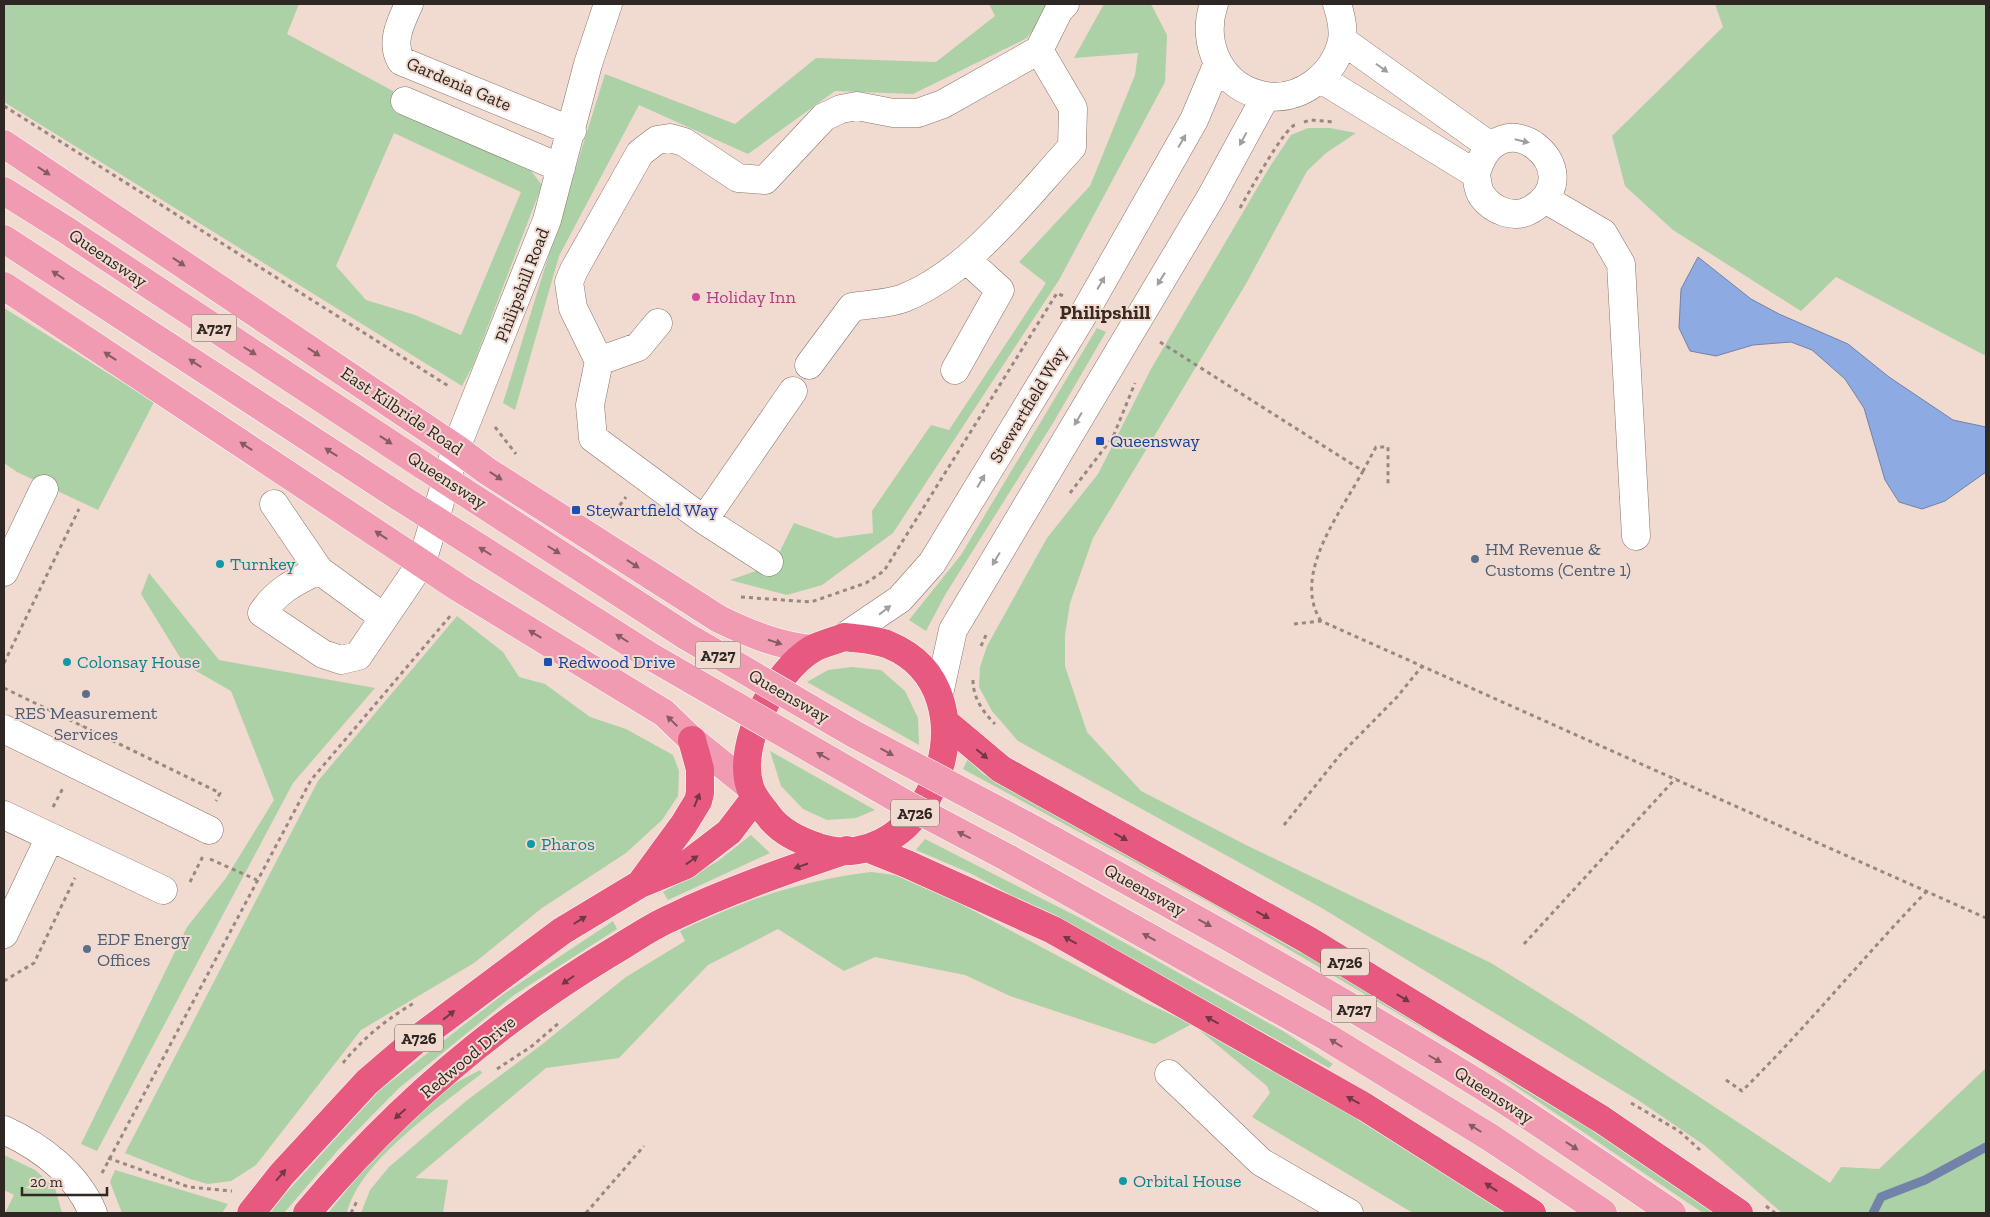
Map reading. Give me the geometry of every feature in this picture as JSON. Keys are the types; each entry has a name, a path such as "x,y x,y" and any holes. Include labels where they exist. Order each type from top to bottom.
{"highway":[{"name":"A726","path":"857,849 889,840 906,824 923,802 938,776 944,752 945,722 939,694 928,677 912,659 889,645 868,639 844,637 813,649 781,678 765,704 750,747 747,768 752,792 772,821 802,841 824,848 857,849 906,864 1053,930 1365,1107 1532,1213"},
{"name":"Queensway","path":"945,722 1001,770 1308,940 1601,1119 1750,1207"},
{"name":"A726","path":"640,884 684,824 698,801 700,770 692,740"},
{"name":"A726","path":"251,1213 282,1174 367,1082 416,1040 562,931 640,884 686,865 729,832 752,792"},
{"name":"Redwood Drive","path":"314,1208 383,1129 485,1038 583,969 669,919 736,890 857,849"}],"main road":[{"name":"East Kilbride Road","path":"4,144 456,448 487,471 719,619 753,635 788,646 813,649"},
{"name":"Queensway","path":"4,192 66,230 225,336 328,400 424,466 686,636 934,778 1024,824 1283,967 1480,1085 1672,1213"},
{"name":"Queensway","path":"4,239 401,498 650,656 906,804 1008,858 1327,1038 1491,1138 1603,1213"},
{"path":"4,286 459,588 664,713 752,792"}],"street":[{"name":"Gardenia Gate","path":"409,4 398,30 397,52 401,60 572,131"},
{"name":"Philipshill Road","path":"319,570 285,587 272,598 262,613 323,654 341,660 358,656 422,562 456,448 548,220 588,64 608,4"},
{"path":"768,562 704,520 593,438 590,405 599,361 573,308 569,282 640,153 657,140 670,138 684,142 738,178 765,180 824,117 841,109 857,106 893,113 918,113 943,104 1039,50 1059,10 1065,4"},
{"path":"1207,8 1211,49 1218,63 1230,79 1247,90 1266,96 1295,93 1304,90 1321,79 1335,62 1342,40 1342,21 1338,4"},
{"path":"1342,40 1490,146"},
{"path":"809,365 852,307 903,298 930,284 967,260 1072,147 1073,108 1039,50"},
{"name":"Stewartfield Way","path":"844,637 900,599 932,564 1091,301 1194,120 1218,63"},
{"path":"1321,79 1476,174"},
{"path":"1392,122 1414,90"},
{"path":"939,694 953,630 1211,197 1266,96"},
{"path":"405,101 561,168"},
{"path":"1506,139 1523,139 1539,147 1548,158 1552,171 1551,186 1545,199 1532,210 1514,214 1497,210 1481,195 1476,174 1480,158 1490,146 1506,139"},
{"path":"1545,199 1603,233 1621,264 1636,536"},
{"path":"955,370 1000,290 967,260"},
{"path":"599,361 638,348 658,323"},
{"path":"704,520 793,391"},
{"path":"4,572 44,489"},
{"path":"274,504 319,570 383,617"},
{"path":"4,728 206,828"},
{"path":"4,815 162,890"},
{"path":"4,934 12,894 50,837"},
{"path":"1169,1074 1261,1162 1349,1213"},
{"path":"4,1130 29,1142 69,1175 90,1208"}],"path":[{"path":"1237,213 1291,126 1312,120 1345,122 1359,102"},
{"path":"4,106 475,403 522,462"},
{"path":"734,596 811,602 866,583 884,570 1057,293"},
{"path":"1155,349 1164,335"},
{"path":"1160,342 1363,471"},
{"path":"1067,497 1113,436 1138,377"},
{"path":"1321,621 1315,612 1311,590 1315,560 1376,447 1388,447 1388,485"},
{"path":"609,518 622,502"},
{"path":"4,663 79,508"},
{"path":"601,514 618,524"},
{"path":"90,1208 110,1154 311,780 452,613"},
{"path":"1294,624 1321,621 1986,918"},
{"path":"978,653 990,627"},
{"path":"1284,825 1340,755 1398,697 1423,665"},
{"path":"972,671 973,693 986,715 998,728"},
{"path":"4,688 220,793 206,828"},
{"path":"1524,944 1676,778"},
{"path":"203,856 257,880"},
{"path":"1726,1080 1742,1090 1790,1044 1831,995 1927,891"},
{"path":"1627,1100 1678,1131 1701,1150"},
{"path":"586,1213 644,1146"},
{"path":"1750,1207 1775,1213"}],"green space":[{"path":"4,4 299,4 287,34 393,91 394,109 531,171 542,185 473,365 462,386 4,102","holes":["394,133 521,192 461,335 415,315 366,300 336,266"]},
{"path":"989,4 1054,4 1027,38 913,94 835,91 748,154 639,105 559,256 515,410 503,403 605,74 735,124 816,58 936,62 995,16"},
{"path":"1104,4 1150,4 1152,6 1167,35 1165,82 1059,280 893,533 822,585 787,595 730,580 773,565 794,523 836,538 873,533 872,511 931,425 949,430 1046,283 1019,262 1090,186 1135,75 1138,53 1074,58"},
{"path":"1715,4 1986,4 1986,356 1836,277 1801,311 1673,230 1625,186 1612,136 1723,27"},
{"path":"1308,128 1330,128 1356,133 1326,153 1307,171 1247,282 1093,538 1070,603 1065,635 1065,666 1087,732 1141,791 1248,846 1491,963 1584,1021 1830,1183 1841,1167 1879,1169 1986,1068 1986,1213 1782,1213 1704,1145 1638,1100 1320,907 1018,741 992,711 979,687 980,667 987,646 1047,538 1098,474 1151,369 1269,168 1291,135"},
{"path":"4,308 154,402 98,510 17,472 4,463"},
{"path":"1097,328 1106,332 1053,423 945,595 926,631 909,620 961,555"},
{"path":"149,573 219,660 375,688 293,783 97,1151 81,1144 187,927 226,878 274,800 231,691 184,664 141,594"},
{"path":"457,616 503,652 519,677 545,684 590,717 626,729 673,755 679,771 678,796 662,820 626,853 542,908 474,963 361,1030 256,1165 231,1181 208,1184 190,1179 125,1153 318,781"},
{"path":"852,667 881,670 905,691 918,718 919,745 807,682 828,670"},
{"path":"770,751 875,810 856,818 827,820 803,809 781,786"},
{"path":"968,759 983,774 1300,946 1460,1042 1724,1213 1703,1213 1475,1059 1210,903 963,769"},
{"path":"751,835 770,853 668,900 663,892 718,861"},
{"path":"925,839 1080,918 1283,1031 1333,1064 1329,1068 972,874 916,850"},
{"path":"871,872 895,875 959,903 1144,1002 1192,1024 1154,1044 1010,996 965,975 875,957 844,971 778,929 708,965 619,1058 546,1068 415,1178 448,1180 443,1213 361,1213 370,1190 389,1167 466,1101 540,1046 626,977 685,941 680,931 772,893 819,881"},
{"path":"613,921 617,929 514,995 399,1088 338,1150 284,1213 270,1213 380,1090 505,993"},
{"path":"1192,1024 1379,1130 1506,1213 1413,1213 1252,1117 1270,1093 1267,1086"},
{"path":"480,1070 482,1073 424,1118 384,1155 367,1174 355,1193 347,1213 328,1213 379,1151 448,1087"},
{"path":"4,1155 35,1170 55,1188 62,1213 5,1213 14,1195 4,1190"},
{"path":"115,1170 228,1204 222,1213 122,1213 110,1182"}],"water":[{"path":"1698,257 1751,299 1779,314 1848,344 1889,377 1953,420 1986,427 1986,472 1945,501 1922,509 1899,502 1885,480 1864,408 1845,379 1812,350 1791,342 1753,345 1716,356 1690,351 1679,328 1681,289"}],"waterway":[{"path":"1873,1213 1881,1197 1925,1180 1986,1147"}],"place":[{"name":"Holiday Inn","path":"696,297"},
{"name":"Queensway","path":"1100,441"},
{"name":"Stewartfield Way","path":"576,510"},
{"name":"HM Revenue & Customs (Centre 1)","path":"1475,559"},
{"name":"Turnkey","path":"220,564"},
{"name":"Colonsay House","path":"67,662"},
{"name":"Redwood Drive","path":"548,662"},
{"name":"RES Measurement Services","path":"86,694"},
{"name":"Pharos","path":"531,844"},
{"name":"EDF Energy Offices","path":"87,949"},
{"name":"Orbital House","path":"1123,1181"}],"district":[{"name":"Philipshill","path":"1105,312"}]}
